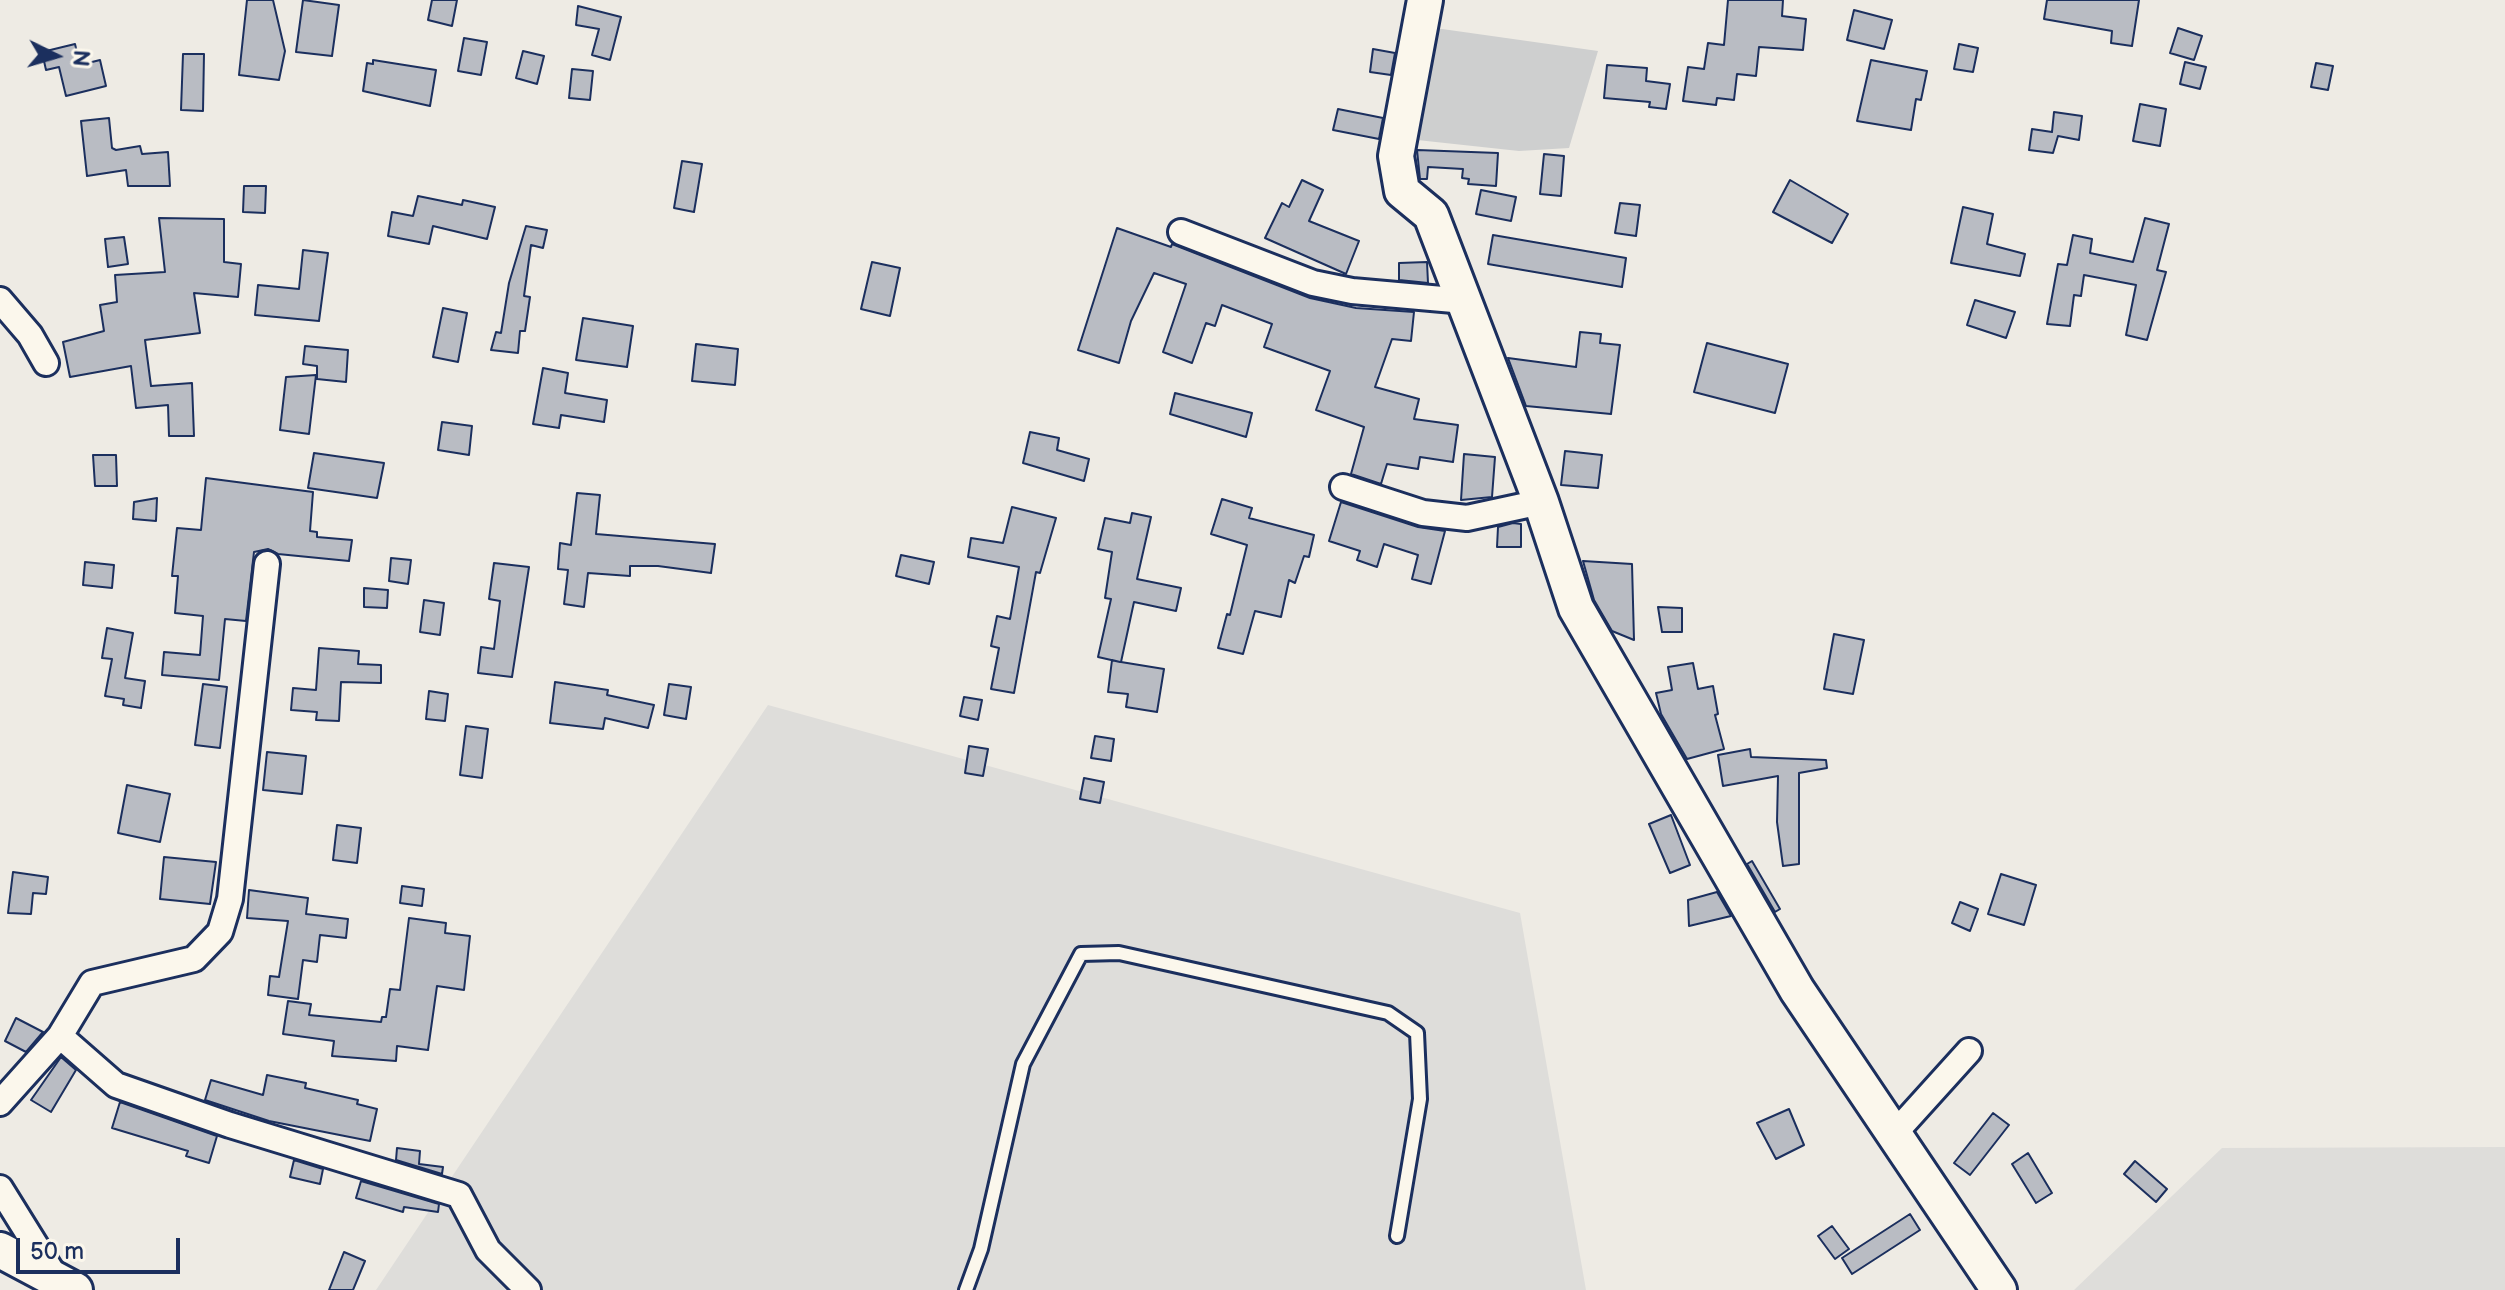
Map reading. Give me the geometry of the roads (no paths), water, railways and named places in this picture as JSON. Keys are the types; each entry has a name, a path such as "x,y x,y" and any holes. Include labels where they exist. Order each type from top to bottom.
{"street":[{"path":"1425,0 1396,156 1402,191 1431,215 1583,621 1797,990 1999,1290"},
{"path":"1181,232 1313,283 1352,291 1465,301"},
{"path":"0,300 30,335 46,363"},
{"path":"1343,487 1423,513 1467,518 1541,502"},
{"path":"0,1103 60,1036 92,983 194,959 220,932 230,899 267,564"},
{"path":"60,1036 116,1085 255,1133 459,1195 488,1250 528,1290"},
{"path":"1894,1134 1969,1051"},
{"path":"0,1188 66,1285"},
{"path":"0,1250 66,1285"}],"lane":[{"path":"966,1290 981,1249 1023,1064 1081,954 1119,953 1388,1013 1417,1033 1420,1099 1397,1236"}]}
